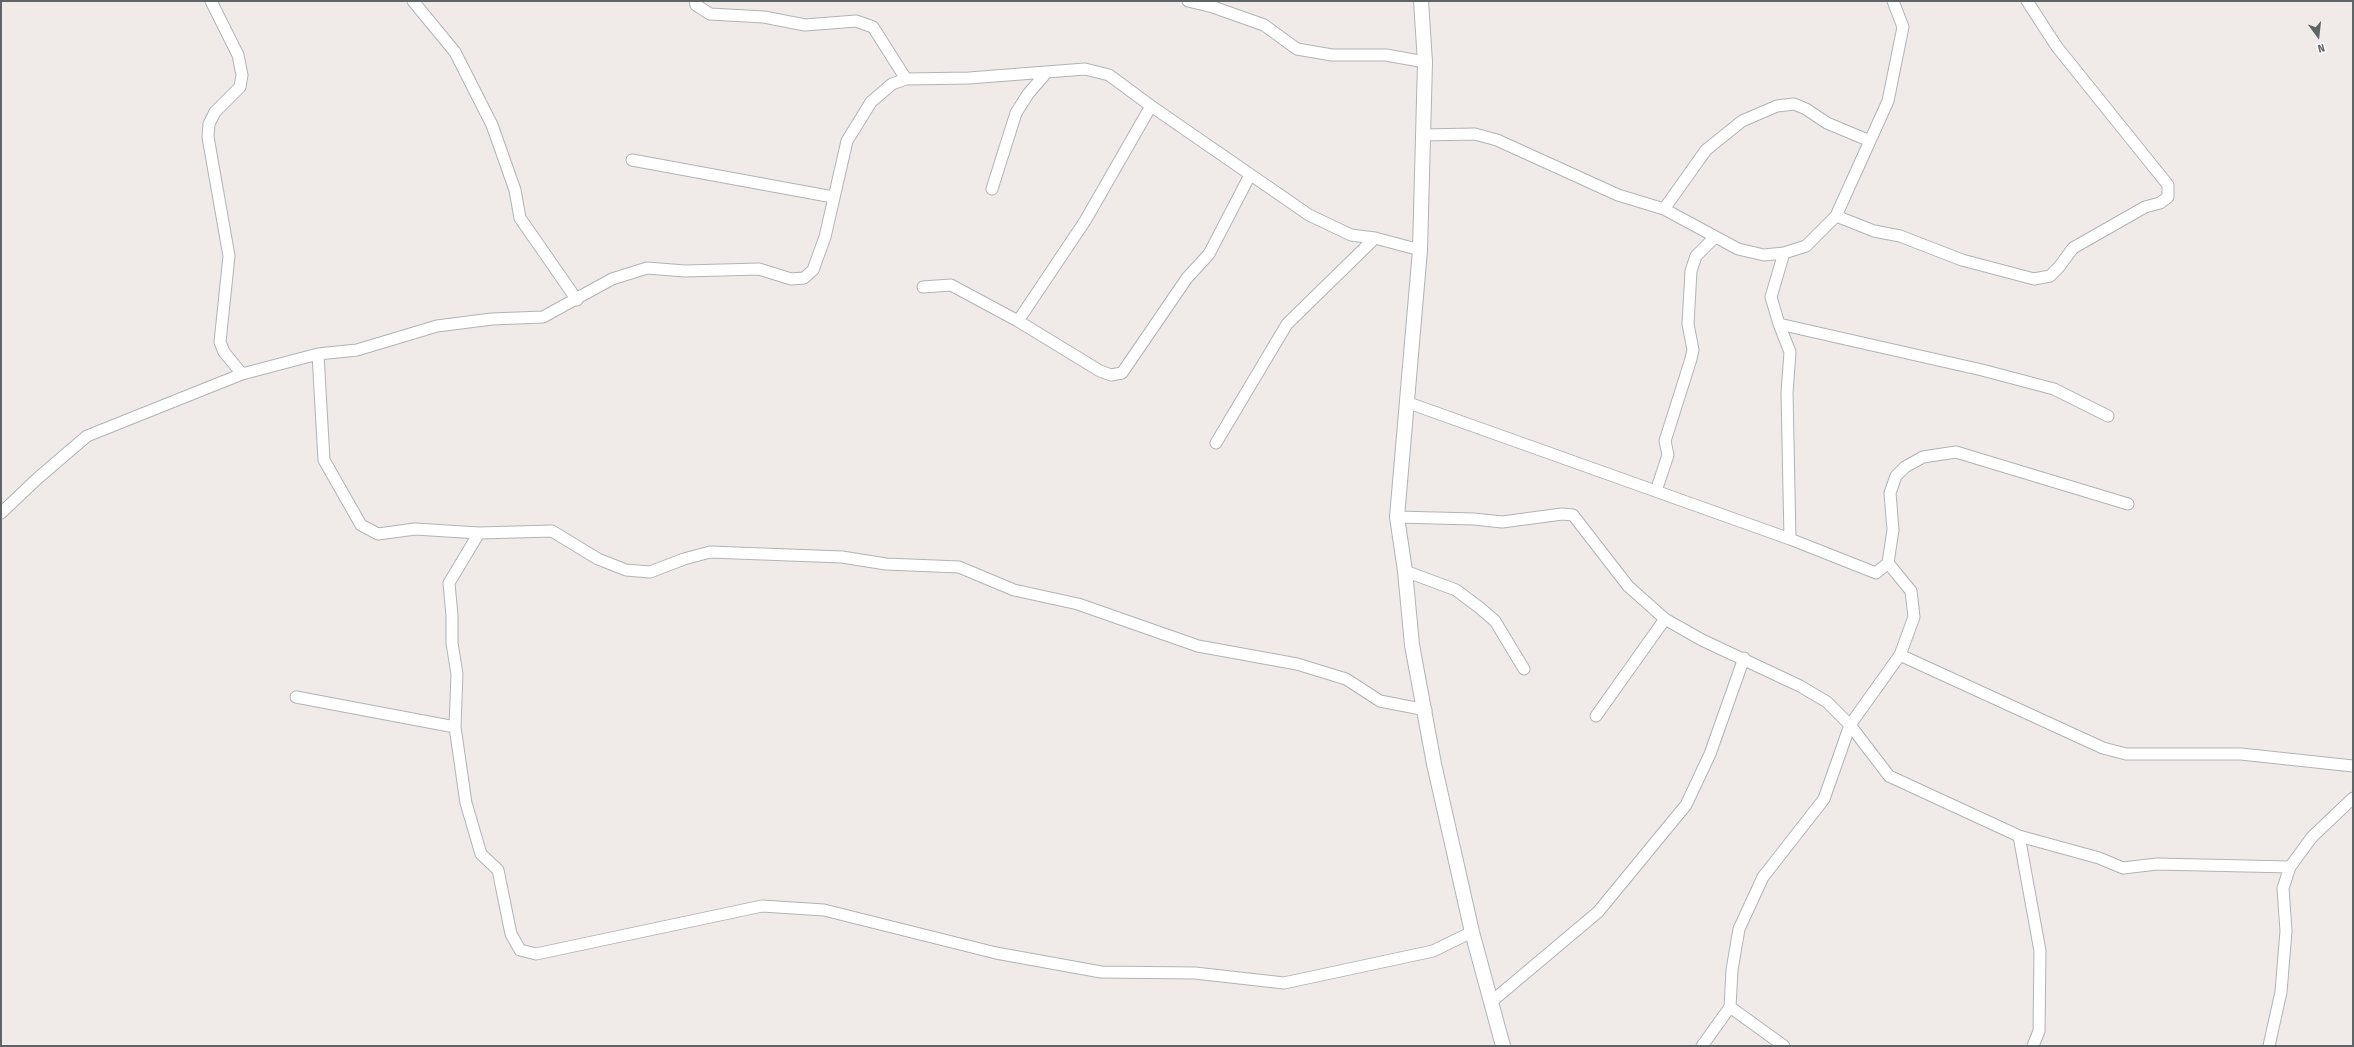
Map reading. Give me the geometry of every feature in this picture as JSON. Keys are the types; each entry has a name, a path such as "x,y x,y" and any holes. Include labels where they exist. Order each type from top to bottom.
{"street":[{"path":"211,1 238,55 242,75 240,87 215,112 209,124 208,137 229,256 220,342 224,352 242,374"},
{"path":"413,1 455,52 492,125 515,190 520,218 577,300"},
{"path":"695,1 696,5 710,14 764,17 805,25 856,21 873,27 906,79"},
{"path":"1188,1 1203,3 1264,25 1298,49 1332,55 1386,55 1425,62"},
{"path":"1227,1 1236,14"},
{"path":"1421,1 1425,62 1420,250 1396,517 1405,571 1412,645 1426,710 1434,764 1472,932 1504,1045"},
{"path":"1423,135 1475,134 1497,140 1618,195 1664,209 1714,238 1738,249 1764,255 1784,254 1806,246 1836,216 1888,101 1903,27 1893,1"},
{"path":"1836,216 1874,231 1900,236 1962,260 2034,279 2050,276 2059,267 2073,248 2145,207 2160,204 2168,196 2168,185 2057,47 2027,1"},
{"path":"1,514 38,478 88,436 242,374 318,354 357,350 437,326 492,319 543,317 577,300 612,279 648,268 685,271 759,269 791,279 804,278 813,270 825,237 847,141 871,102 892,84 906,79 969,78 1085,69 1109,75 1151,106 1309,215 1351,235 1375,238 1420,250"},
{"path":"992,189 1016,113 1028,94 1047,72"},
{"path":"1664,209 1706,150 1742,121 1777,106 1794,104 1800,106 1826,123 1870,141"},
{"path":"1018,321 1085,221 1151,106"},
{"path":"632,160 833,197"},
{"path":"923,287 951,285 1018,321 1100,370 1111,375 1122,373 1188,278 1209,254 1250,175"},
{"path":"1216,443 1288,324 1375,238"},
{"path":"1656,491 1668,455 1665,440 1693,350 1688,324 1691,271 1696,256 1714,238"},
{"path":"1784,254 1771,297 1779,324 1790,352 1787,393 1790,539"},
{"path":"1779,324 1982,370 2054,390 2108,416"},
{"path":"318,354 324,460 361,525 378,534 415,529 479,533 552,531 598,559 626,570 650,572 684,559 710,552 842,557 886,564 959,567 1014,590 1078,604 1198,646 1297,664 1346,679 1380,701 1426,710"},
{"path":"1406,402 1790,539 1876,573 1888,563 1893,530 1890,493 1896,476 1905,467 1923,457 1956,452 2128,504"},
{"path":"1396,517 1474,519 1502,522 1562,514 1573,515 1628,586 1665,619 1702,640 1744,658 1800,686 1827,702 1850,725 1889,776 2019,836 2099,858 2123,868 2157,864 2290,867"},
{"path":"479,533 449,583 452,616 452,643 457,674 455,727 466,803 481,854 498,870 511,934 520,950 536,954 762,906 824,910 996,953 1101,972 1194,973 1284,983 1433,951 1472,932"},
{"path":"1702,1046 1730,1007 1732,970 1739,929 1763,877 1824,799 1850,725 1900,655 1914,617 1911,591 1888,563"},
{"path":"1405,571 1456,590 1480,608 1495,621 1524,669"},
{"path":"1596,716 1665,619"},
{"path":"1900,655 2103,748 2126,754 2241,754 2353,766"},
{"path":"1491,1002 1598,912 1686,805 1710,754 1744,658"},
{"path":"296,697 455,727"},
{"path":"2270,1046 2281,992 2286,931 2283,888 2290,867 2312,837 2353,798"},
{"path":"2019,836 2040,951 2039,1031 2033,1046"},
{"path":"1730,1007 1784,1046"}]}
